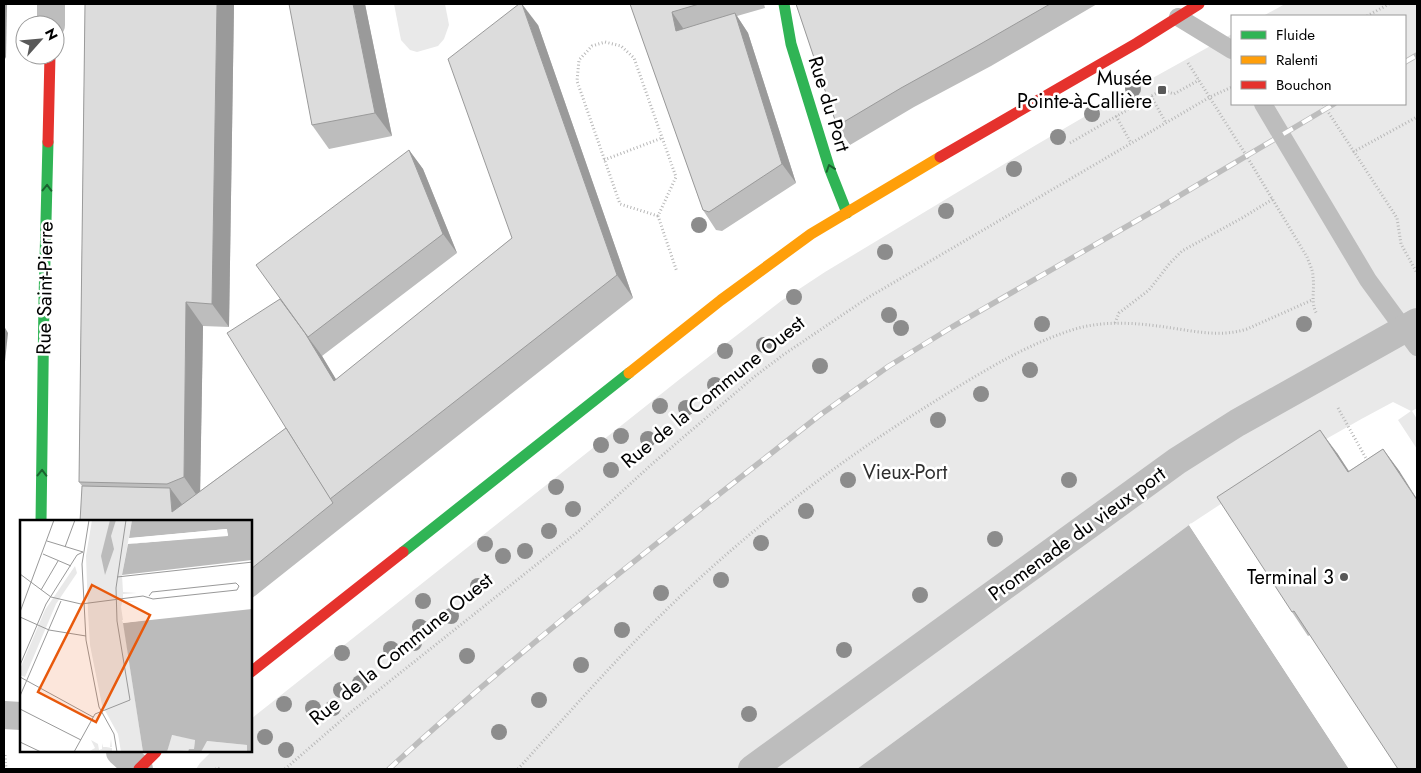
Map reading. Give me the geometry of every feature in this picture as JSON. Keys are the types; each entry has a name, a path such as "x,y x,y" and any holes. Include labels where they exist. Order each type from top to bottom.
{"street":[{"name":"Rue du Port","path":"784,4 791,44 830,170 847,213"},
{"path":"252,671 721,300 811,234 1137,43 1182,8"},
{"name":"Rue Saint-Pierre","path":"41,520 50,65"},
{"name":"Promenade du vieux port","path":"752,769 1177,461 1237,423 1413,333"},
{"path":"4,715 20,716"},
{"path":"121,753 139,769 155,753"}],"lane":[{"path":"1182,8 1231,49"},
{"path":"1264,105 1368,280 1413,333"}],"path":[{"path":"1369,15 1389,4"},
{"path":"658,216 620,204 577,81 579,60 592,46 605,42 621,46 634,58 676,177 658,216 677,272"},
{"path":"1188,64 1307,256 1313,274 1312,300 1317,314"},
{"path":"1070,142 1162,90 1174,94 1199,80"},
{"name":"Rue de la Commune Ouest","path":"285,769 351,712 580,530 652,464 754,377 783,355 869,296 1231,86"},
{"path":"1151,96 1166,123"},
{"path":"1324,105 1397,218 1401,244 1417,272"},
{"path":"1116,116 1131,143"},
{"path":"1353,152 1417,117"},
{"path":"604,160 662,138"},
{"path":"1115,323 1119,313 1149,290 1182,251 1272,199"},
{"path":"518,769 638,639 695,583 816,482 907,418 968,381 1013,356 1062,333 1087,326 1115,323 1210,334 1237,333 1312,300"},
{"path":"1338,408 1371,467"},
{"path":"5,755 6,769"},
{"path":"216,769 217,767 220,769"}],"green space":[{"path":"394,4 445,4 449,25 444,39 438,46 417,52 410,50 401,40"},
{"name":"Vieux-Port","path":"1285,4 1417,4 1417,408 1412,411 1417,419 1417,449 1398,420 1411,411 1393,402 1341,431 1189,525 857,769 196,769 210,753 252,753 252,718 781,301 825,272 1036,145 1231,35 1231,105 1406,105 1406,15 1265,15"}],"shaded area":[{"path":"1189,525 1349,769 857,769 1170,539"}],"pier":[{"path":"1191,523 1351,769 1349,769 1189,525"}],"building":[{"path":"85,4 217,4 212,304 186,302 184,477 167,484 79,482"},
{"path":"289,4 353,4 375,113 312,125"},
{"path":"519,4 522,4 617,275 330,499 227,333 280,299 305,333 334,381 512,238 448,59"},
{"path":"630,4 699,4 672,12 676,31 735,13 782,164 709,212 703,210"},
{"path":"796,4 1050,4 837,126"},
{"path":"409,150 443,234 308,337 256,265"},
{"path":"286,428 333,503 252,568 252,520 80,520 82,486 170,488 172,512"},
{"name":"Terminal 3","path":"1320,430 1348,472 1383,449 1417,500 1417,769 1398,769 1217,497"}],"railway":[{"path":"1406,61 1417,55"},
{"path":"389,769 441,722 601,588 820,415 889,366 952,327 1332,105"}],"traffic: fast":[{"path":"784,4 791,44 830,170 847,213"},
{"path":"41,520 48,142"},
{"path":"403,552 629,373"}],"traffic: slow":[{"path":"629,373 721,300 811,234 940,157"}],"traffic: jam":[{"path":"940,157 1137,43 1199,4"},
{"path":"48,142 50,65"},
{"path":"252,671 403,552"},
{"path":"139,769 155,753"}],"place":[{"name":"Musée Pointe-à-Callière","path":"1162,90"},
{"name":"Terminal 3","path":"1344,577"}]}
